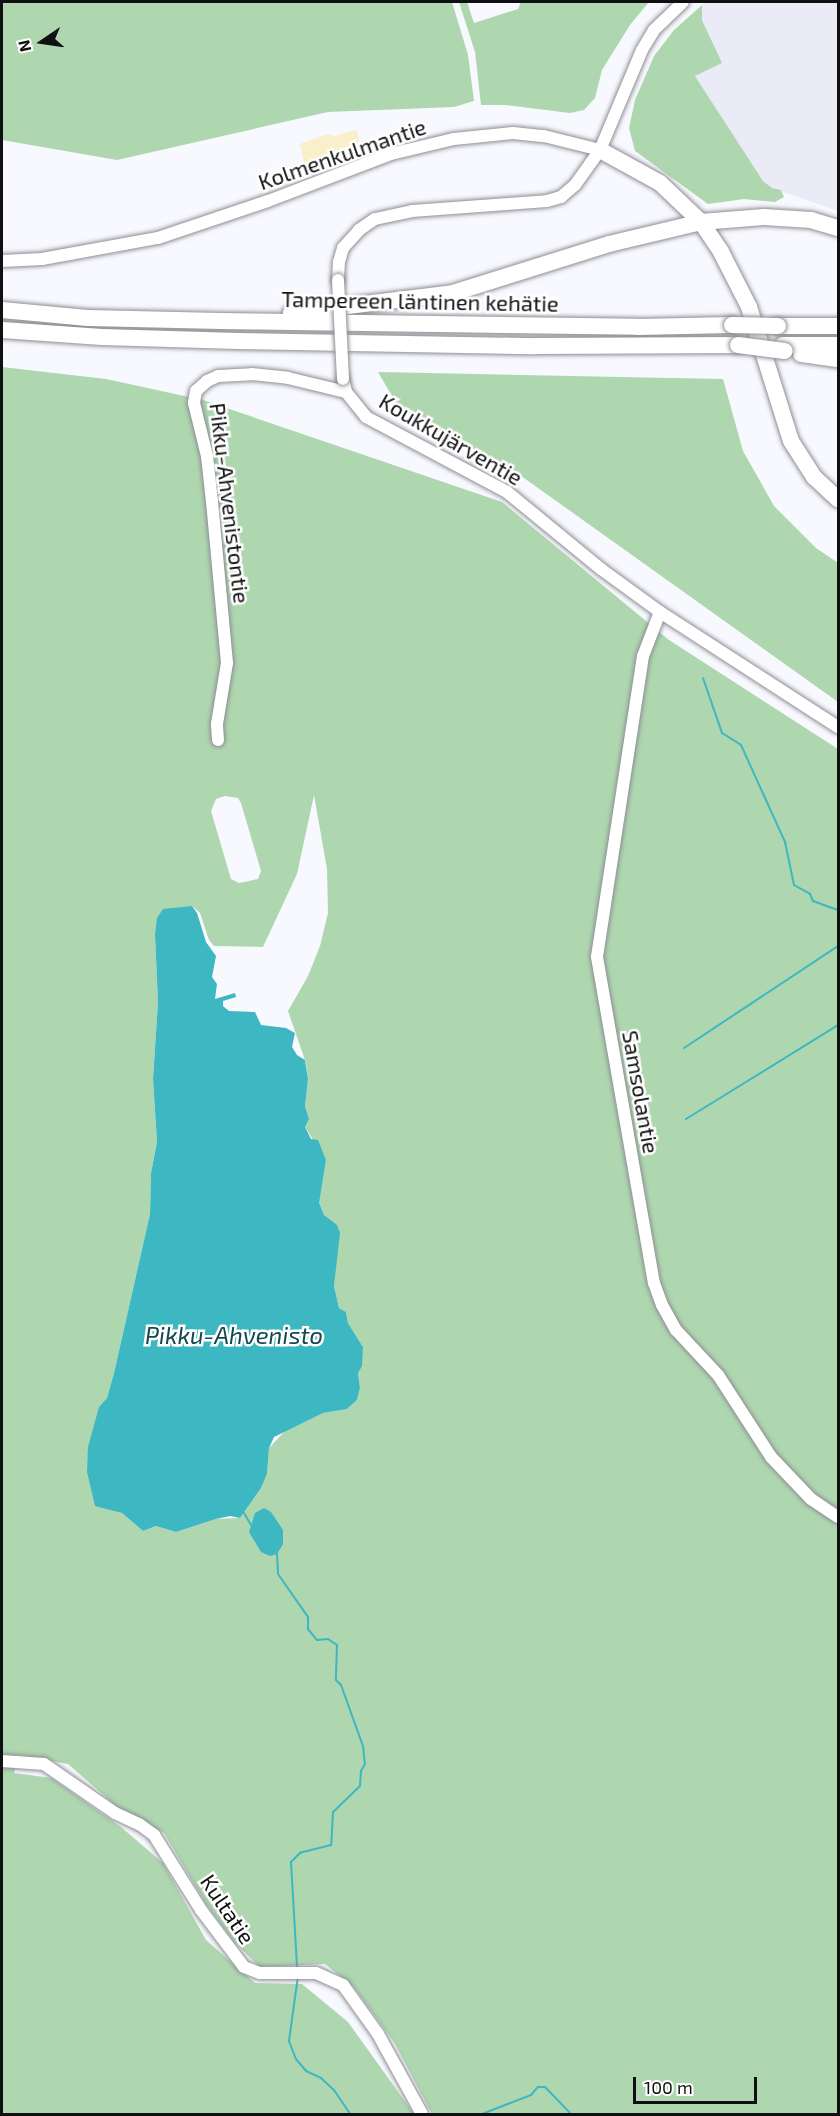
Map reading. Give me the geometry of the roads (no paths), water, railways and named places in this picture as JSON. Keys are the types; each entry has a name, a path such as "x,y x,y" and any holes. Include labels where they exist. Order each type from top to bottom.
{"highway":[{"path":"600,150 660,183 701,222 737,279 791,441 814,477 838,499"},
{"path":"221,321 453,293 609,244 701,222 764,216 811,220 838,228"},
{"name":"Tampereen läntinen kehätie","path":"2,310 88,318 221,321 638,327 838,326"},
{"name":"Tampereen läntinen kehätie","path":"2,330 102,337 536,346 738,345 784,348 838,345"},
{"path":"784,348 838,359"}],"street":[{"path":"600,150 642,50 654,30 683,2"},
{"name":"Kolmenkulmantie","path":"2,261 52,258 158,238 268,201 391,154 454,139 513,134 544,136 600,150"},
{"name":"Koukkujärventie","path":"600,150 575,185 561,197 547,201 412,211 375,219 359,230 344,248 339,262 343,379 346,392 353,404 375,422 507,492 601,569 660,612 838,727"},
{"name":"Pikku-Ahvenistontie","path":"218,740 217,724 227,663 207,456 196,412 196,391 207,381 218,376 252,374 288,378 346,392"},
{"name":"Samsolantie","path":"660,612 643,656 597,957 654,1283 676,1330 718,1375 771,1457 811,1499 838,1517"},
{"name":"Kultatie","path":"2,1761 44,1764 115,1813 140,1824 154,1835 165,1849 201,1910 244,1967 260,1973 316,1973 343,1985 378,2034 422,2115"}],"water":[{"name":"Pikku-Ahvenisto","path":"192,906 197,913 206,942 216,956 212,977 217,984 215,999 235,993 236,997 223,1001 223,1006 229,1011 255,1012 261,1025 286,1028 295,1033 292,1047 297,1055 305,1060 308,1079 305,1106 309,1119 305,1127 311,1139 318,1140 326,1160 319,1203 324,1215 337,1225 340,1233 334,1286 339,1308 346,1312 348,1323 363,1347 362,1366 358,1373 360,1388 357,1400 347,1409 323,1413 274,1437 269,1448 267,1474 261,1488 240,1518 230,1516 216,1519 176,1532 156,1526 143,1531 122,1513 95,1506 87,1472 88,1447 99,1407 107,1398 114,1373 150,1214 151,1173 157,1142 153,1079 158,1002 155,935 157,918 163,909"},
{"path":"264,1508 271,1512 283,1530 283,1544 277,1554 270,1556 261,1552 249,1532 255,1513"}],"waterway":[{"path":"703,678 722,733 741,745 785,842 794,885 810,894 813,901 838,910"},
{"path":"684,1048 838,946"},
{"path":"686,1119 838,1025"},
{"path":"244,1513 251,1525"},
{"path":"277,1554 278,1574 308,1617 308,1629 317,1640 328,1639 337,1645 336,1680 341,1685 363,1746 365,1764 361,1771 360,1786 333,1812 331,1845 300,1853 291,1862 297,1967"},
{"path":"298,1976 289,2041 296,2059 306,2071 321,2078 334,2090 350,2114"},
{"path":"482,2114 531,2095 538,2087 545,2087 571,2114"}]}
